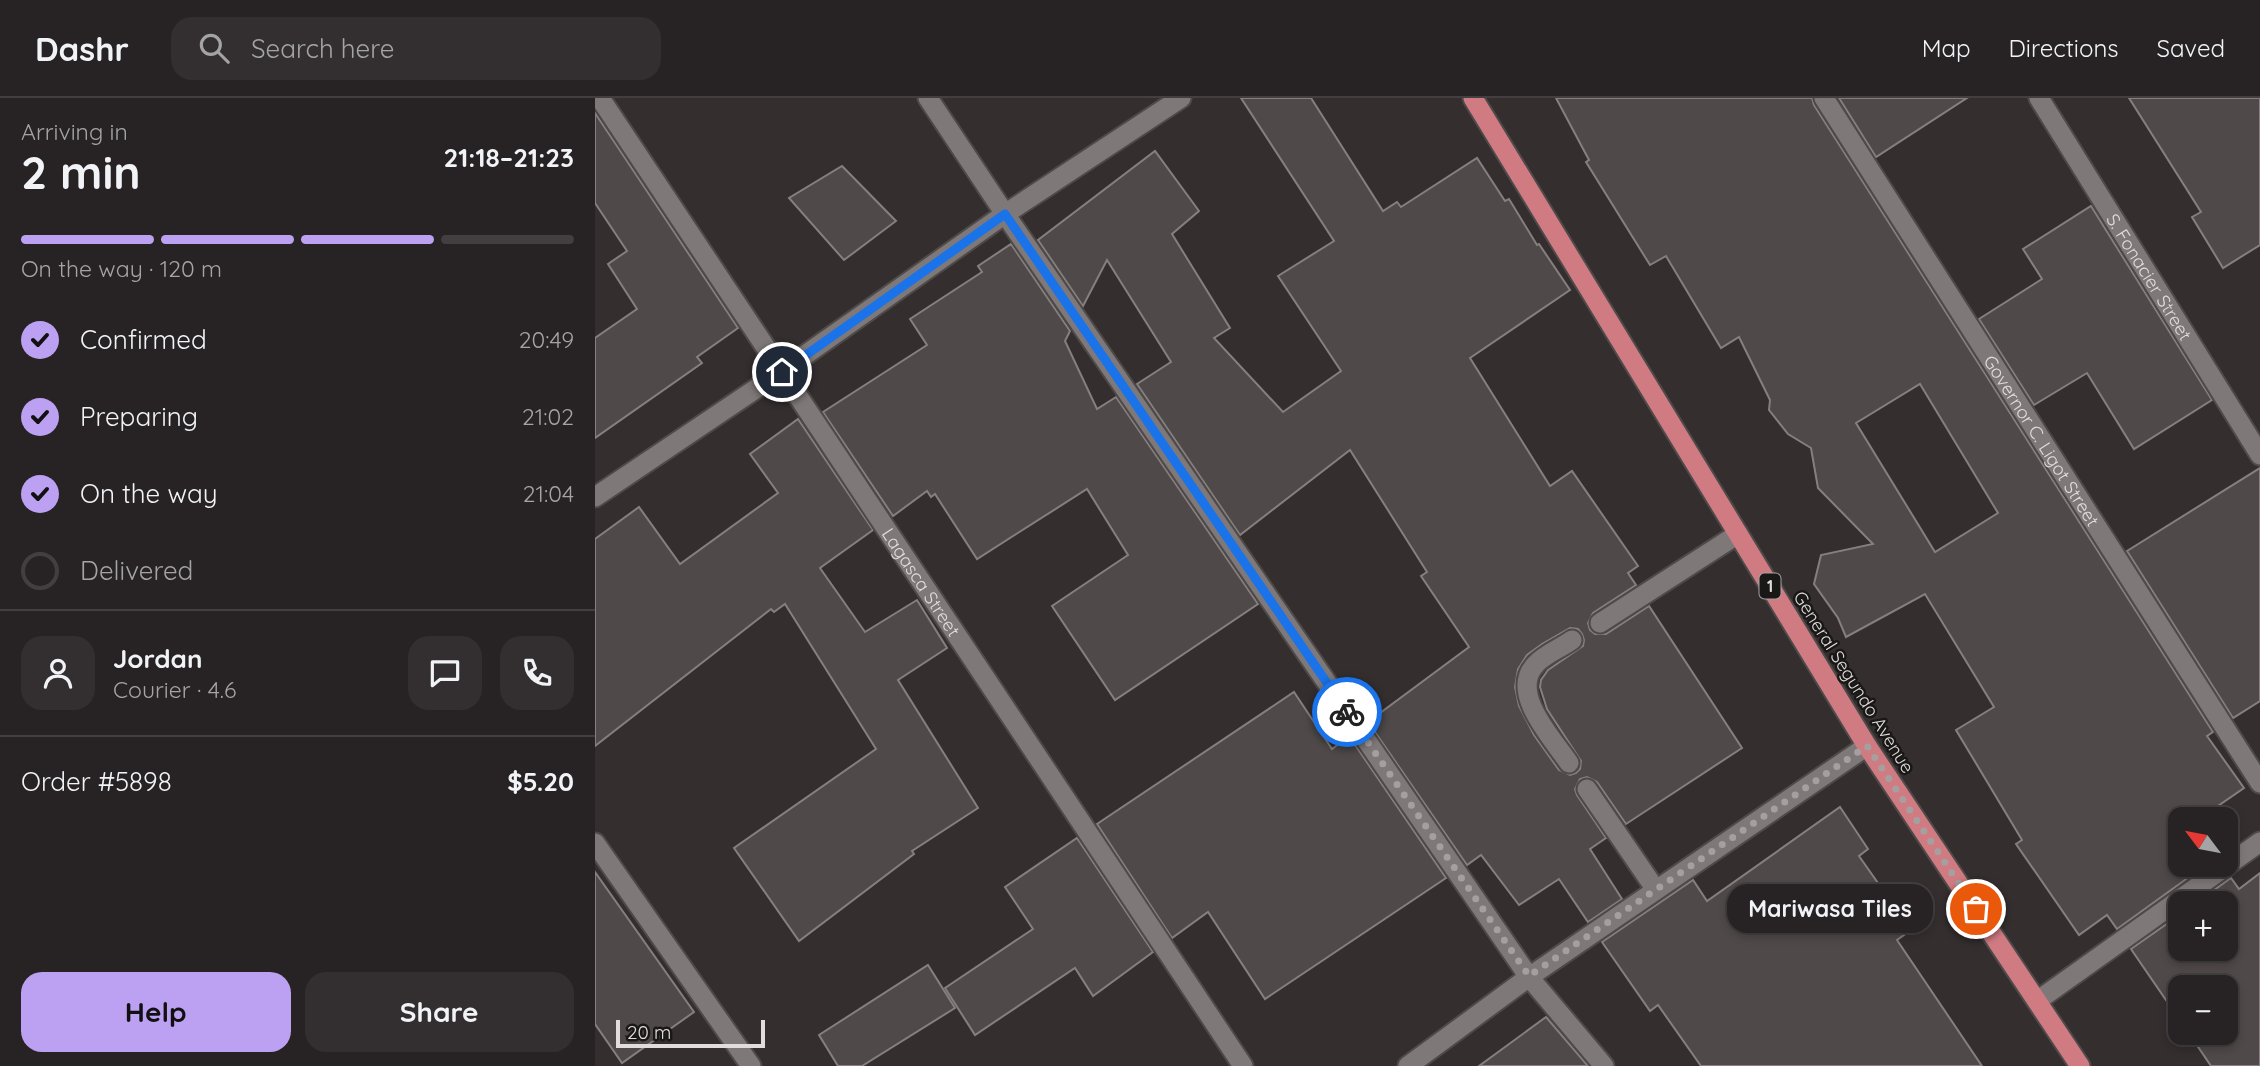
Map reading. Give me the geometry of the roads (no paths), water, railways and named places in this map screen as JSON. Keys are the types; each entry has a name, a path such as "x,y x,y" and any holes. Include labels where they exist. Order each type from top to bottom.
{"highway":[{"name":"General Segundo Avenue","path":"1473,98 1867,746 2080,1066"}],"street":[{"name":"Lagasca Street","path":"600,98 1243,1066"},
{"path":"928,98 1529,976 1604,1066"},
{"path":"595,497 782,372 1005,214 1181,98"},
{"name":"Governor C. Ligot Street","path":"1823,98 2260,783"},
{"name":"S. Fonacier Street","path":"2039,98 2260,455"},
{"path":"1600,623 1738,534"},
{"path":"1569,763 1529,704 1526,682 1535,664 1572,640"},
{"path":"1408,1066 1529,976 1867,746"},
{"path":"1587,789 1656,890"},
{"path":"2037,1001 2260,842"},
{"path":"595,843 751,1066"}],"place":[{"name":"Mariwasa Tiles","path":"1976,909"}]}
